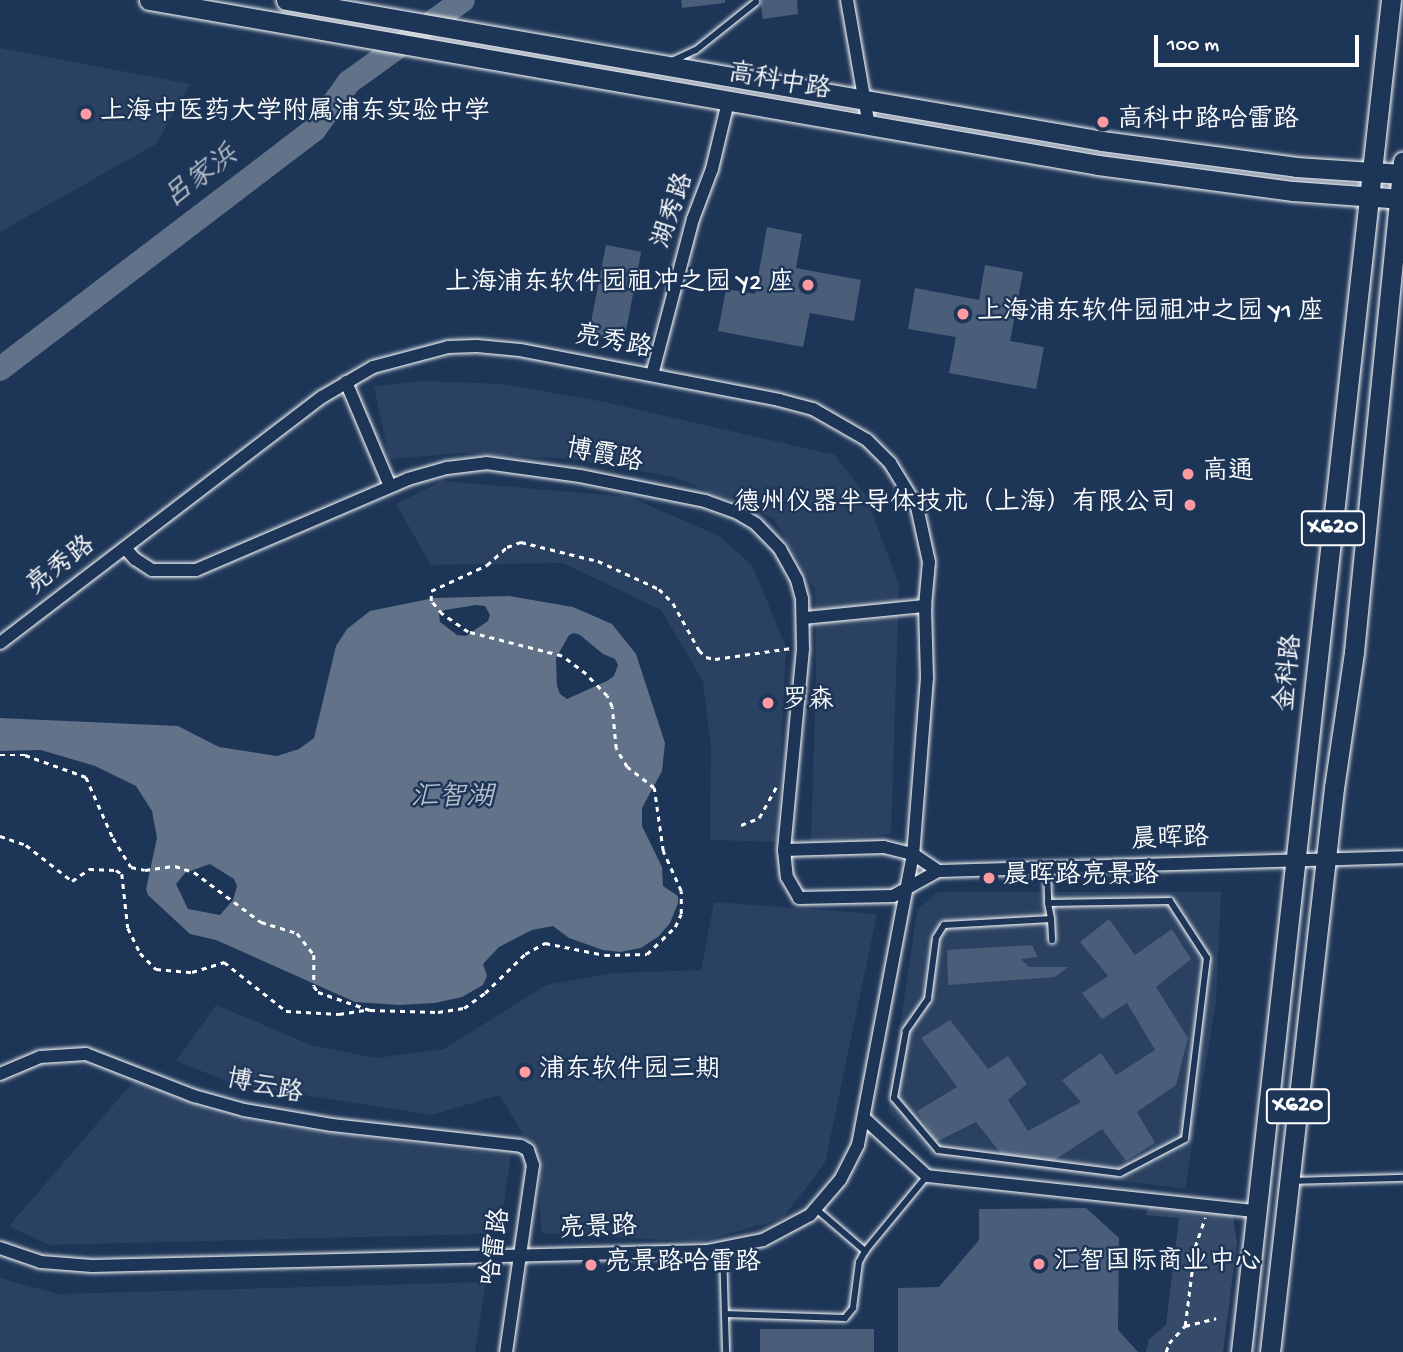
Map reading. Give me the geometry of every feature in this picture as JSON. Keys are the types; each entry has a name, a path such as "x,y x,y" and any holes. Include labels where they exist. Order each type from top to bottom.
{"main road":[{"name":"高科中路","path":"149,0 728,102 1224,183 1401,199"},
{"name":"高科中路","path":"286,0 866,102 1140,147 1296,167 1372,172 1403,170"},
{"name":"金科路","path":"1241,1352 1391,0"},
{"name":"X620","path":"1270,1352 1326,859 1354,652 1403,170"}],"street":[{"path":"847,0 869,126"},
{"name":"湖秀路","path":"652,375 693,219 712,169 728,102"},
{"name":"亮秀路","path":"0,643 346,382 401,357 448,347 477,346 520,350 813,410 867,440 890,463 917,507 929,562 925,606 927,678 913,854"},
{"path":"346,382 390,486"},
{"name":"博霞路","path":"125,548 142,566 152,570 197,570 390,486 447,468 507,464 580,476 722,506 756,524 780,549 797,580 804,618 784,850"},
{"path":"804,618 925,606"},
{"path":"884,847 913,854 938,871 906,891 881,898 799,898 787,877 784,850 884,847"},
{"name":"亮景路","path":"0,1248 41,1262 92,1266 723,1248 763,1240 786,1231 816,1209 841,1180 850,1163 865,1119 913,854"},
{"name":"晨晖路","path":"938,871 1403,857"},
{"name":"博云路","path":"0,1074 40,1057 86,1054 194,1096 244,1110 332,1125 513,1144 528,1150"},
{"path":"865,1119 927,1176 1257,1211"},
{"name":"哈雷路","path":"506,1352 533,1166 528,1150"}],"lane":[{"path":"661,66 696,50 756,2"},
{"path":"1048,868 1052,940"},
{"path":"1048,903 1170,901 1207,958 1185,1139 1120,1173 938,1150 894,1098 906,1031 928,999 936,938 944,925 1051,919"},
{"path":"725,1314 845,1318 853,1308 859,1262 864,1251 927,1176"},
{"path":"1289,1181 1403,1178"},
{"path":"816,1209 864,1251"},
{"path":"723,1248 726,1352"}],"path":[{"path":"0,836 26,845 72,881 89,869 116,870 121,874 128,928 140,953 156,969 192,972 224,962 286,1011 339,1014 370,1010 438,1012 464,1008 485,993 525,954 545,943 605,956 647,954 675,927 681,914 681,891 663,852 654,788 627,767 616,749 612,707 596,684 562,656 468,632 442,614 429,596 431,591 487,565 507,547 521,542 544,546 598,561 659,589 674,603 699,650 706,657 715,659 788,647 794,648 795,655"},
{"path":"0,755 25,755 86,777 122,854 131,867 145,870 175,866 194,872 261,922 297,933 314,955 314,986 318,992 370,1010"},
{"path":"741,825 759,818 779,779"},
{"path":"1185,1326 1195,1247 1209,1205"},
{"path":"1166,1352 1169,1343 1185,1326 1216,1318"}],"shaded area":[{"name":"上海中医药大学附属浦东实验中学","path":"0,48 190,84 156,144 0,232"},
{"path":"424,381 502,384 605,402 835,455 866,496 899,585 891,834 811,841 816,680 815,589 773,518 674,477 571,459 462,453 389,459 374,386"},
{"path":"442,481 630,497 719,536 752,565 786,647 777,842 710,840 711,748 703,681 661,610 563,563 431,565 396,504"},
{"path":"938,892 1221,892 1216,1002 1185,1189 933,1158 888,1111 917,910"},
{"name":"浦东软件园三期","path":"714,902 877,914 825,1163 782,1219 700,1242 541,1233 539,1159 499,1095 432,1115 234,1084 176,1061 216,1005 311,1045 376,1058 444,1049 546,985 614,973 701,970"},
{"path":"134,1081 225,1116 273,1126 511,1155 501,1223 486,1234 49,1245 9,1226"},
{"path":"1152,1198 1218,1206 1233,1217 1237,1243 1223,1352 1146,1352 1149,1339 1166,1325 1179,1218 1146,1215"},
{"path":"0,1278 58,1294 486,1282 475,1352 0,1352"}],"water":[{"name":"汇智湖","path":"509,596 573,607 612,624 636,654 665,743 662,771 642,808 642,826 662,867 663,886 678,896 670,923 659,936 641,948 620,952 603,950 569,938 553,926 532,930 499,947 483,964 487,976 483,985 462,997 435,1003 399,1005 355,1002 216,940 190,934 148,895 146,889 157,838 152,811 136,786 95,766 41,750 0,751 0,718 178,726 219,747 277,756 299,749 314,738 336,646 347,629 370,611 434,598","holes":["485,606 490,615 488,621 466,636 457,635 440,622 439,613 445,610","569,635 580,635 603,654 615,659 618,665 614,676 607,681 567,699 560,694 557,686 556,658","210,864 234,879 237,886 233,900 220,915 188,909 176,884 185,873"]}],"building":[{"path":"681,0 725,0 725,3 682,8"},
{"path":"760,0 797,0 798,14 763,19"},
{"name":"上海浦东软件园祖冲之园 Y2 座","path":"767,227 802,234 796,268 861,280 854,321 810,313 803,347 718,331 726,289 755,294"},
{"path":"606,245 641,252 624,343 588,336"},
{"name":"上海浦东软件园祖冲之园 Y1 座","path":"985,265 1023,272 1010,341 1044,347 1036,389 949,373 956,337 908,329 915,288 979,300"},
{"path":"1109,919 1135,955 1172,929 1191,959 1156,987 1188,1038 1176,1085 1137,1112 1155,1143 1126,1161 1102,1129 1053,1161 1002,1155 976,1122 936,1142 917,1111 957,1087 921,1038 950,1020 988,1069 1008,1056 1027,1084 1008,1100 1028,1131 1081,1102 1062,1080 1101,1053 1116,1075 1155,1050 1127,1003 1102,1019 1082,993 1108,976 1080,942"},
{"path":"1032,945 1038,957 1021,959 1029,967 1068,967 1055,977 948,985 947,950"},
{"name":"汇智国际商业中心","path":"1086,1208 1119,1238 1118,1330 1138,1352 898,1352 898,1288 939,1287 979,1240 979,1209"},
{"path":"760,1329 874,1329 874,1352 760,1352"}],"waterway":[{"name":"吕家浜","path":"0,369 314,130 349,82 463,0"}],"place":[{"name":"上海中医药大学附属浦东实验中学","path":"86,114"},
{"name":"高科中路哈雷路","path":"1103,122"},
{"name":"上海浦东软件园祖冲之园 Y2 座","path":"808,285"},
{"name":"上海浦东软件园祖冲之园 Y1 座","path":"963,314"},
{"name":"高通","path":"1188,474"},
{"name":"德州仪器半导体技术（上海）有限公司","path":"1190,505"},
{"name":"罗森","path":"768,703"},
{"name":"晨晖路亮景路","path":"989,878"},
{"name":"浦东软件园三期","path":"525,1072"},
{"name":"汇智国际商业中心","path":"1039,1264"},
{"name":"亮景路哈雷路","path":"591,1265"}]}
